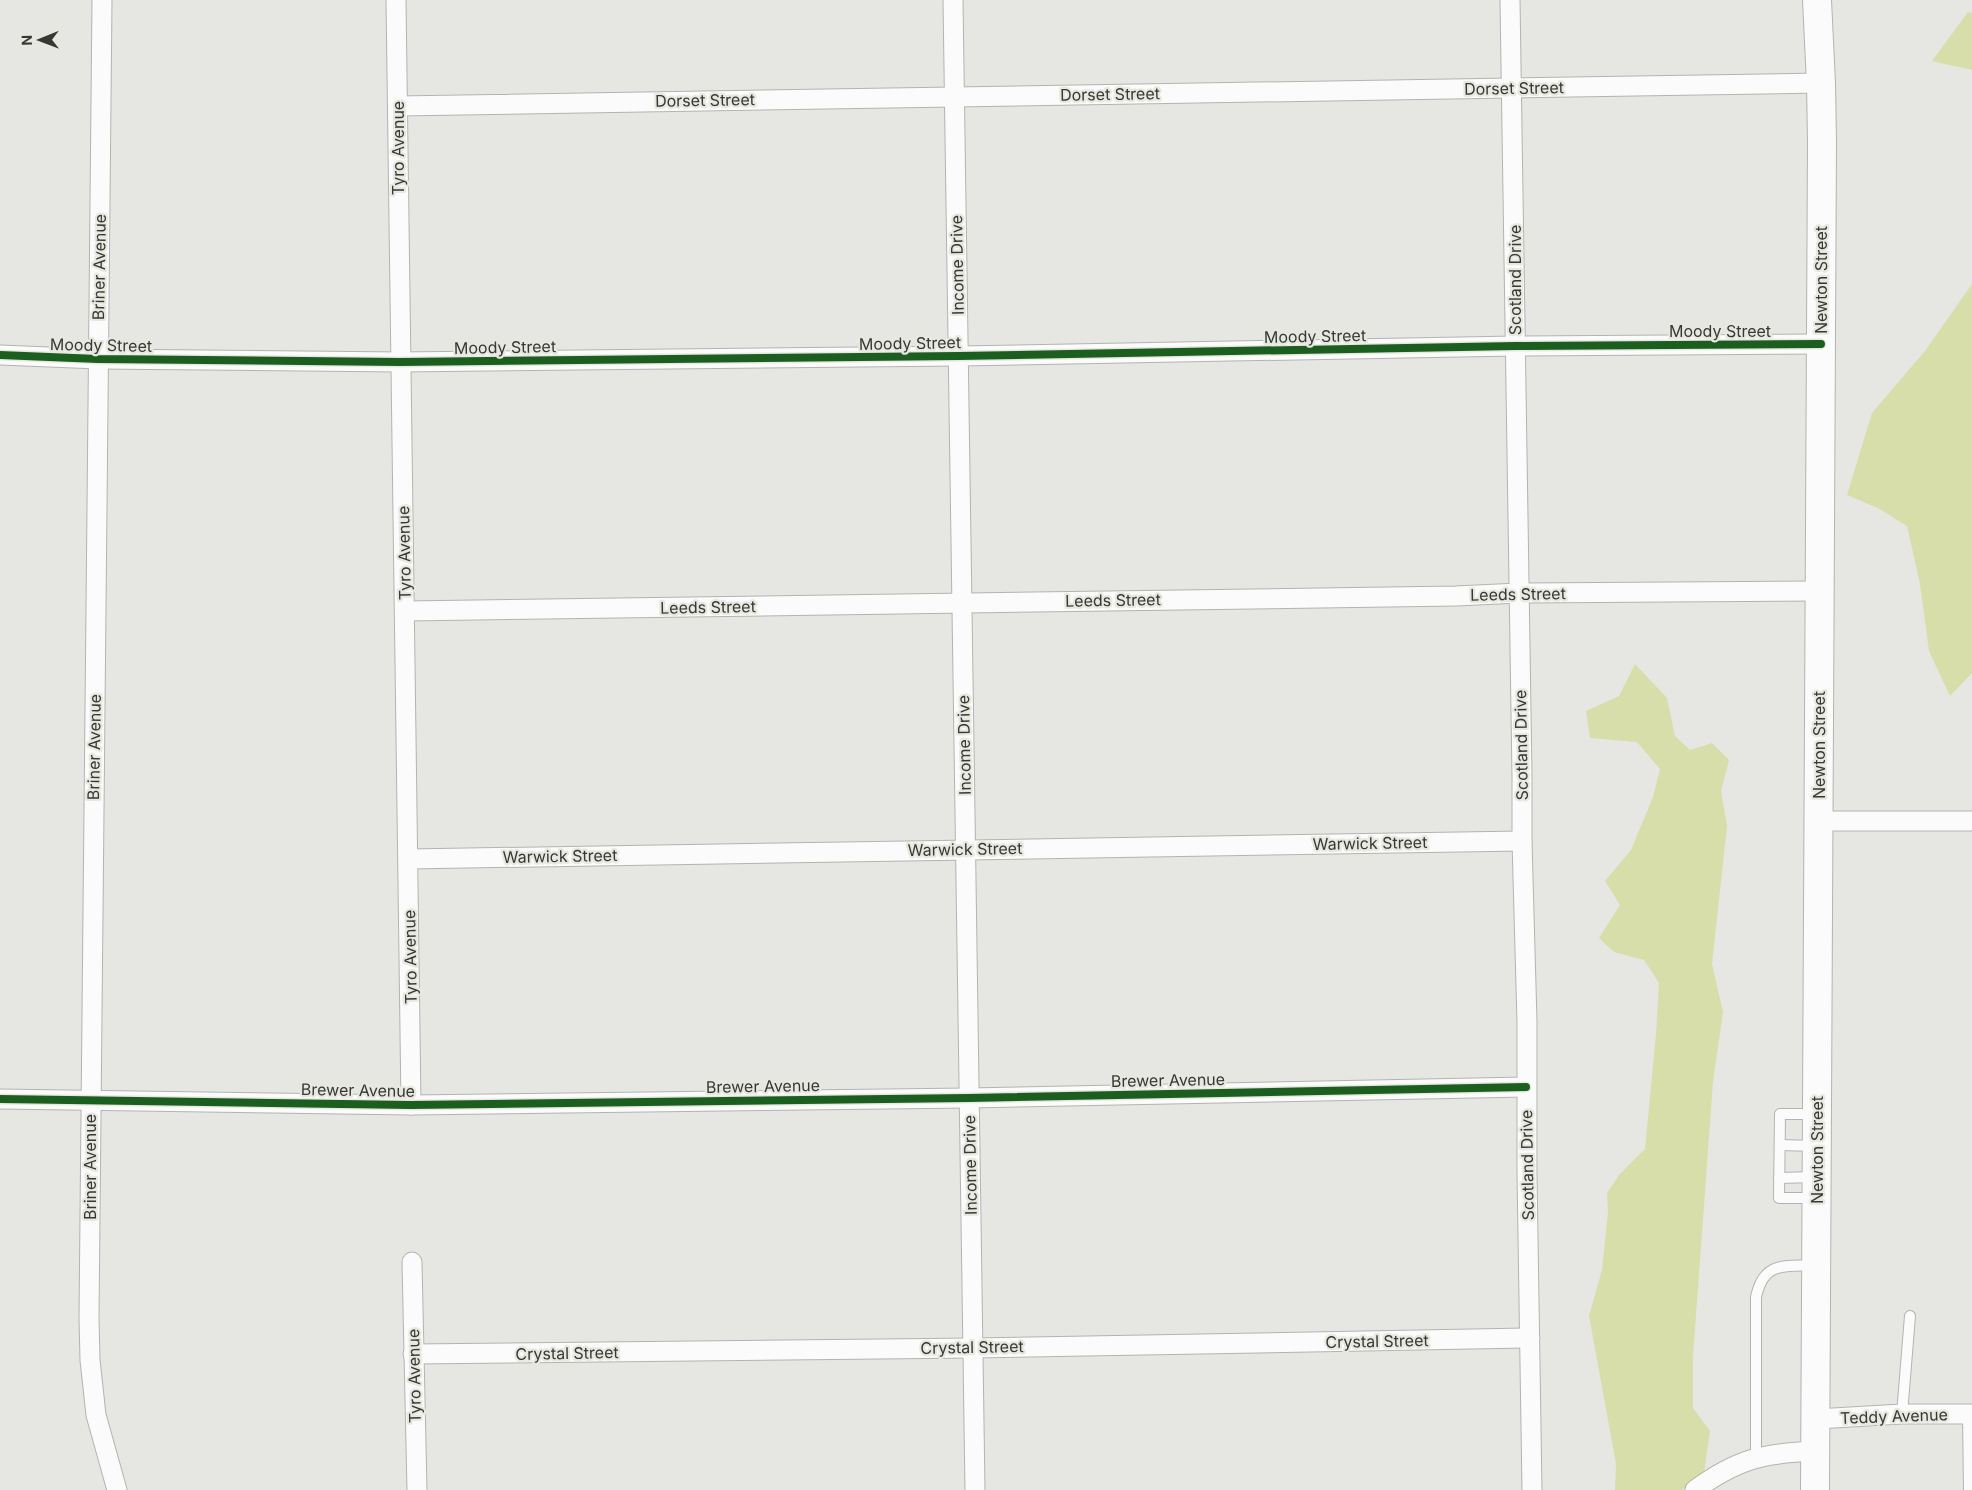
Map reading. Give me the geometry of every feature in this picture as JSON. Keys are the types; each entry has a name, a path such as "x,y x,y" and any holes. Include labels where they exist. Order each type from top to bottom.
{"street":[{"name":"Briner Avenue","path":"102,0 89,1318 90,1360 96,1414 117,1490"},
{"name":"Tyro Avenue","path":"396,0 400,362 406,611 411,1105"},
{"name":"Income Drive","path":"953,0 974,1490"},
{"name":"Scotland Drive","path":"1510,0 1522,841 1527,1022 1526,1087 1532,1490"},
{"name":"Newton Street","path":"1815,1490 1821,344 1821,83 1817,0"},
{"name":"Dorset Street","path":"398,106 1821,83"},
{"name":"Moody Street","path":"0,355 98,360 400,362 959,356 1515,346 1821,344"},
{"name":"Leeds Street","path":"406,611 1456,596 1519,593 1820,591"},
{"path":"1819,821 1972,821"},
{"name":"Warwick Street","path":"408,859 1522,841"},
{"name":"Brewer Avenue","path":"0,1099 411,1105 969,1098 1526,1087"},
{"name":"Tyro Avenue","path":"412,1262 417,1490"},
{"name":"Crystal Street","path":"413,1354 973,1348 1530,1338"},
{"name":"Teddy Avenue","path":"1816,1419 1902,1414 1970,1414"},
{"path":"1695,1490 1735,1465 1756,1458 1784,1452 1816,1451"}],"lane":[{"path":"1817,1114 1780,1114 1779,1198 1817,1188"},
{"path":"1780,1145 1817,1146"},
{"path":"1779,1178 1817,1188"},
{"path":"1756,1458 1756,1297 1759,1284 1765,1274 1776,1268 1817,1265"},
{"path":"1902,1414 1910,1316"},
{"path":"1969,1490 1970,1414"}],"green space":[{"path":"1968,12 1972,13 1972,70 1932,61"},
{"path":"1972,284 1972,673 1950,696 1929,651 1920,584 1907,526 1878,508 1847,495 1872,413 1925,351"},
{"path":"1635,664 1667,698 1675,736 1690,750 1712,743 1729,760 1721,791 1727,826 1712,964 1723,1012 1713,1082 1693,1356 1693,1408 1710,1431 1704,1473 1682,1490 1615,1490 1616,1464 1589,1316 1602,1270 1608,1212 1607,1193 1619,1175 1645,1149 1656,1034 1659,983 1644,960 1614,952 1599,938 1620,905 1605,881 1631,850 1653,797 1660,769 1637,742 1590,738 1586,711 1619,696"}],"cycle path":[{"path":"0,355 98,359 400,362 959,356 1515,346 1821,344"},
{"path":"0,1099 411,1105 969,1098 1526,1087"}]}
